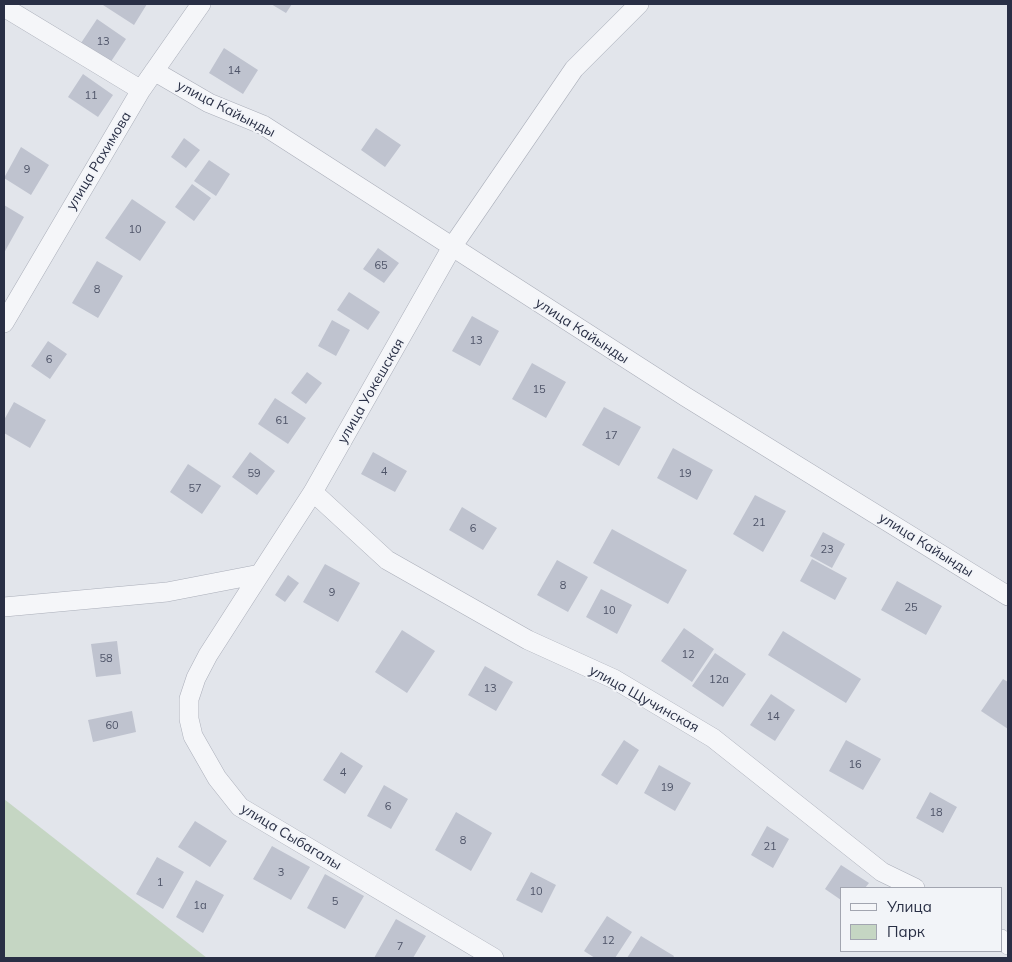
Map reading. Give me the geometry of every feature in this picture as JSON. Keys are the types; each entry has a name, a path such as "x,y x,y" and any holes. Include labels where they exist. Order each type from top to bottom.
{"street":[{"name":"улица Рахимова","path":"4,322 141,90 202,4"},
{"name":"улица Уокешская","path":"260,574 313,492 452,248 574,69 639,4"},
{"path":"4,7 141,90"},
{"name":"улица Кайынды","path":"154,70 208,103 263,125 686,397 1008,596"},
{"name":"улица Щучинская","path":"313,492 387,560 528,640 614,679 713,738 882,872 913,887"},
{"path":"4,607 167,592 260,574"},
{"name":"улица Сыбагалы","path":"260,574 208,654 196,678 189,699 189,719 193,736 217,778 240,808 494,958"}],"green space":[{"path":"4,799 207,958 4,958"}],"building":[{"path":"104,4 147,4 134,25"},
{"path":"271,4 292,4 286,13"},
{"path":"97,19 126,39 108,66 79,46"},
{"path":"224,48 258,70 243,94 209,73"},
{"path":"83,74 113,95 98,117 68,97"},
{"path":"376,128 401,145 385,167 361,150"},
{"path":"184,138 200,150 186,168 171,157"},
{"path":"21,147 49,165 31,195 4,178"},
{"path":"209,160 230,174 216,196 194,181"},
{"path":"192,184 211,198 194,221 175,207"},
{"path":"132,199 166,222 140,261 105,238"},
{"path":"4,205 24,217 4,253"},
{"path":"378,248 399,263 384,283 363,269"},
{"path":"97,261 123,276 98,318 72,303"},
{"path":"349,292 380,312 368,330 337,310"},
{"path":"472,316 499,331 480,366 452,351"},
{"path":"332,320 350,330 336,356 318,346"},
{"path":"48,341 67,354 50,379 31,366"},
{"path":"532,363 566,382 546,418 512,399"},
{"path":"307,372 322,383 306,404 291,393"},
{"path":"275,398 306,418 288,444 258,424"},
{"path":"14,402 46,420 30,448 4,433 4,420"},
{"path":"604,407 641,427 619,466 582,445"},
{"path":"673,448 713,470 697,500 657,478"},
{"path":"250,452 275,471 257,495 232,477"},
{"path":"373,452 407,471 395,492 361,474"},
{"path":"188,464 221,486 202,514 170,492"},
{"path":"755,495 786,511 763,552 733,534"},
{"path":"462,507 497,528 483,550 449,530"},
{"path":"612,529 687,570 668,604 593,563"},
{"path":"823,532 845,544 832,568 810,556"},
{"path":"812,559 847,578 835,600 800,581"},
{"path":"557,560 588,577 568,612 537,595"},
{"path":"325,564 360,583 338,622 303,602"},
{"path":"288,575 299,583 285,602 275,595"},
{"path":"897,581 942,606 926,635 881,610"},
{"path":"601,589 632,605 617,634 586,617"},
{"path":"684,628 714,649 692,682 661,661"},
{"path":"402,630 435,651 407,693 375,672"},
{"path":"783,631 861,679 846,703 768,655"},
{"path":"117,641 121,674 96,677 91,644"},
{"path":"715,653 746,674 723,707 692,686"},
{"path":"485,666 513,682 496,711 468,695"},
{"path":"1003,679 1008,682 1008,729 981,711"},
{"path":"771,694 795,710 775,741 750,725"},
{"path":"132,711 136,732 93,742 88,720"},
{"path":"624,740 639,750 617,785 601,775"},
{"path":"846,740 881,759 863,790 829,771"},
{"path":"341,752 363,766 345,794 323,780"},
{"path":"659,765 691,783 675,811 644,793"},
{"path":"384,785 408,799 391,829 367,816"},
{"path":"930,792 957,807 943,833 916,818"},
{"path":"456,812 492,833 471,871 435,850"},
{"path":"195,821 227,841 210,867 178,847"},
{"path":"767,826 789,839 773,868 751,855"},
{"path":"272,846 310,867 291,900 253,879"},
{"path":"157,857 184,872 163,909 136,894"},
{"path":"841,865 869,883 866,887 840,887 840,899 825,889"},
{"path":"531,872 556,885 542,913 516,900"},
{"path":"325,874 364,896 345,929 307,908"},
{"path":"196,880 224,895 203,933 176,917"},
{"path":"607,916 632,932 615,958 595,958 584,951"},
{"path":"396,919 426,936 413,958 374,958"},
{"path":"641,936 674,956 673,958 627,958"}]}
